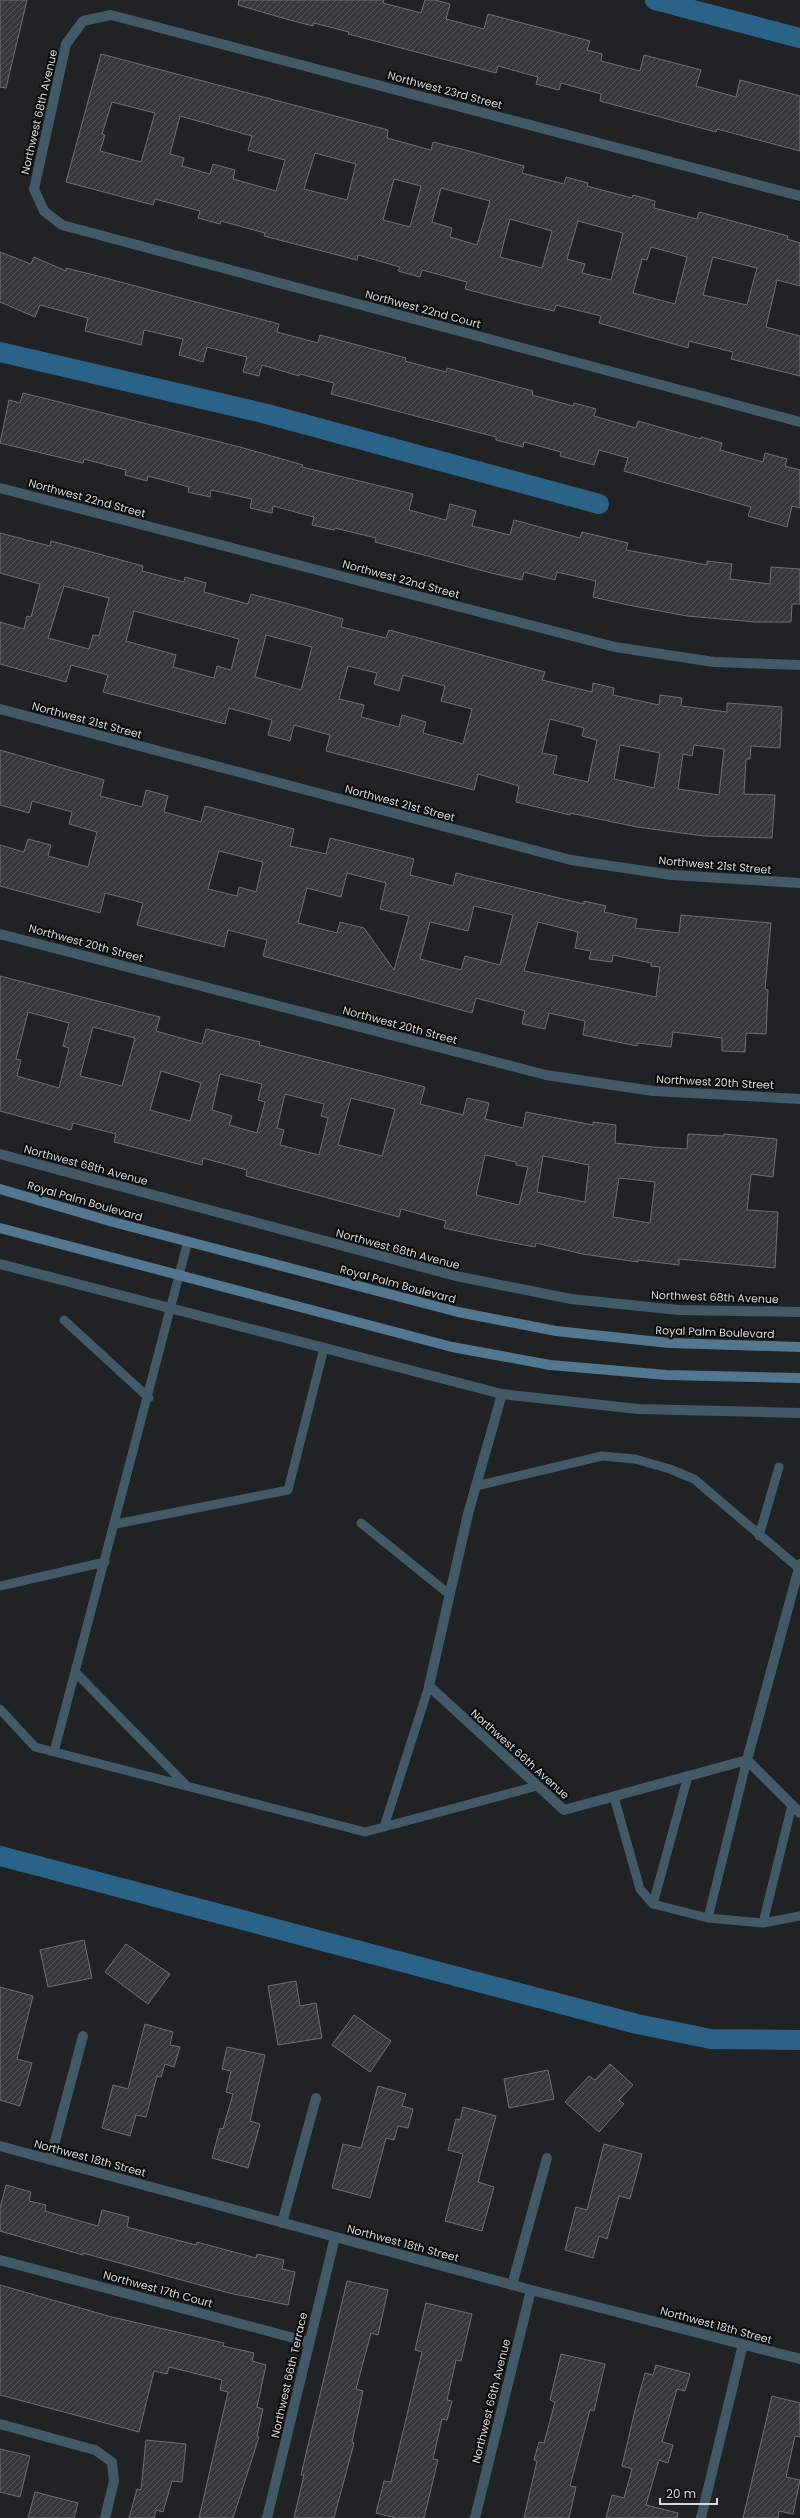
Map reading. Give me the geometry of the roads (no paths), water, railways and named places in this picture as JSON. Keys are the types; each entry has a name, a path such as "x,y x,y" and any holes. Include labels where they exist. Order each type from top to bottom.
{"main road":[{"name":"Royal Palm Boulevard","path":"0,1189 188,1242 458,1312 556,1331 669,1343 800,1347"},
{"path":"0,1228 180,1274 452,1347 550,1365 667,1375 800,1378"}],"street":[{"name":"Northwest 23rd Street","path":"83,21 111,15 800,196"},
{"name":"Northwest 68th Avenue","path":"44,211 34,189 66,44 83,21"},
{"name":"Northwest 22nd Court","path":"44,211 62,225 800,422"},
{"name":"Northwest 22nd Street","path":"0,488 614,647 714,662 800,665"},
{"name":"Northwest 21st Street","path":"0,709 571,860 672,875 800,883"},
{"name":"Northwest 20th Street","path":"0,934 546,1075 653,1091 800,1099"},
{"name":"Northwest 68th Avenue","path":"0,1154 456,1276 571,1299 679,1310 800,1312"},
{"path":"0,1264 502,1394 638,1409 800,1413"},
{"path":"429,1686 476,1486 502,1394"},
{"path":"800,1568 747,1760 800,1813"},
{"name":"Northwest 66th Avenue","path":"429,1686 564,1810 747,1760"},
{"path":"50,2160 83,2036"},
{"path":"282,2222 316,2098"},
{"name":"Northwest 18th Street","path":"0,2146 512,2285 800,2359"},
{"path":"512,2285 547,2158"},
{"name":"Northwest 66th Terrace","path":"267,2518 335,2237"},
{"name":"Northwest 17th Court","path":"0,2260 309,2342"},
{"name":"Northwest 66th Avenue","path":"475,2518 531,2290"},
{"path":"701,2518 743,2344"},
{"path":"0,2424 95,2450 112,2462 114,2481 105,2518"}],"lane":[{"path":"54,1752 116,1524 188,1242"},
{"path":"64,1320 149,1398"},
{"path":"116,1524 288,1490 324,1348"},
{"path":"476,1486 602,1456 635,1459 670,1469 694,1479 759,1536 800,1568"},
{"path":"759,1536 779,1467"},
{"path":"361,1523 450,1594"},
{"path":"0,1586 105,1562"},
{"path":"76,1672 188,1786"},
{"path":"384,1827 429,1686"},
{"path":"0,1709 35,1747 365,1832 537,1786"},
{"path":"708,1918 747,1760"},
{"path":"653,1904 688,1776"},
{"path":"614,1797 640,1889 653,1904 708,1918 763,1923 800,1916"},
{"path":"763,1923 792,1805"}],"waterway":[{"path":"655,0 800,38"},
{"path":"0,352 263,413 599,504"},
{"path":"0,1856 637,2024 711,2039 800,2040"}]}
